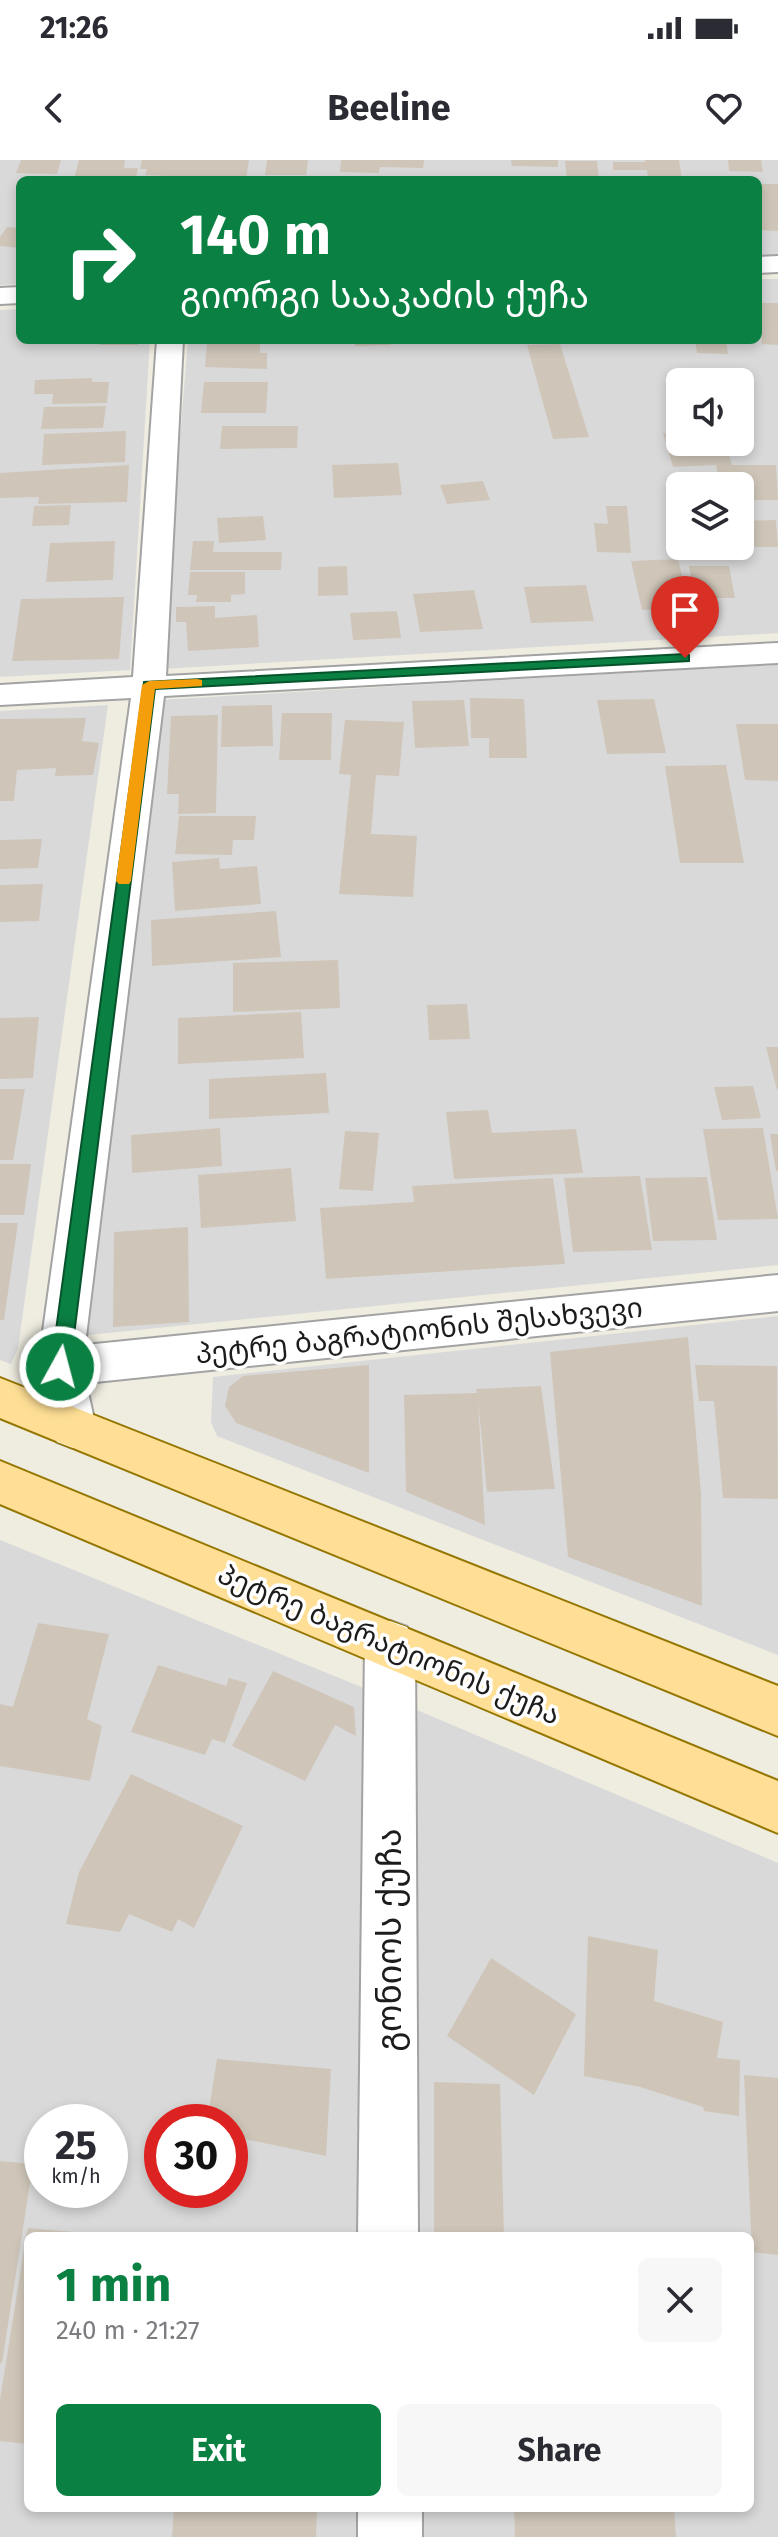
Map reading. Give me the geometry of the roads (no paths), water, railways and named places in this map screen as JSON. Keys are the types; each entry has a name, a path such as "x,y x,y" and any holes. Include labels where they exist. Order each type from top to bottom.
{"main road":[{"path":"0,1398 778,1711"},
{"name":"პეტრე ბაგრატიონის ქუჩა","path":"1,1484 778,1807"}],"street":[{"path":"73,1428 60,1367 149,685 170,344"},
{"path":"0,695 778,653"},
{"name":"პეტრე ბაგრატიონის შესახვევი","path":"60,1367 778,1293"},
{"name":"გონიოს ქუჩა","path":"388,2232 390,1644"},
{"path":"390,2512 390,2537"}]}
